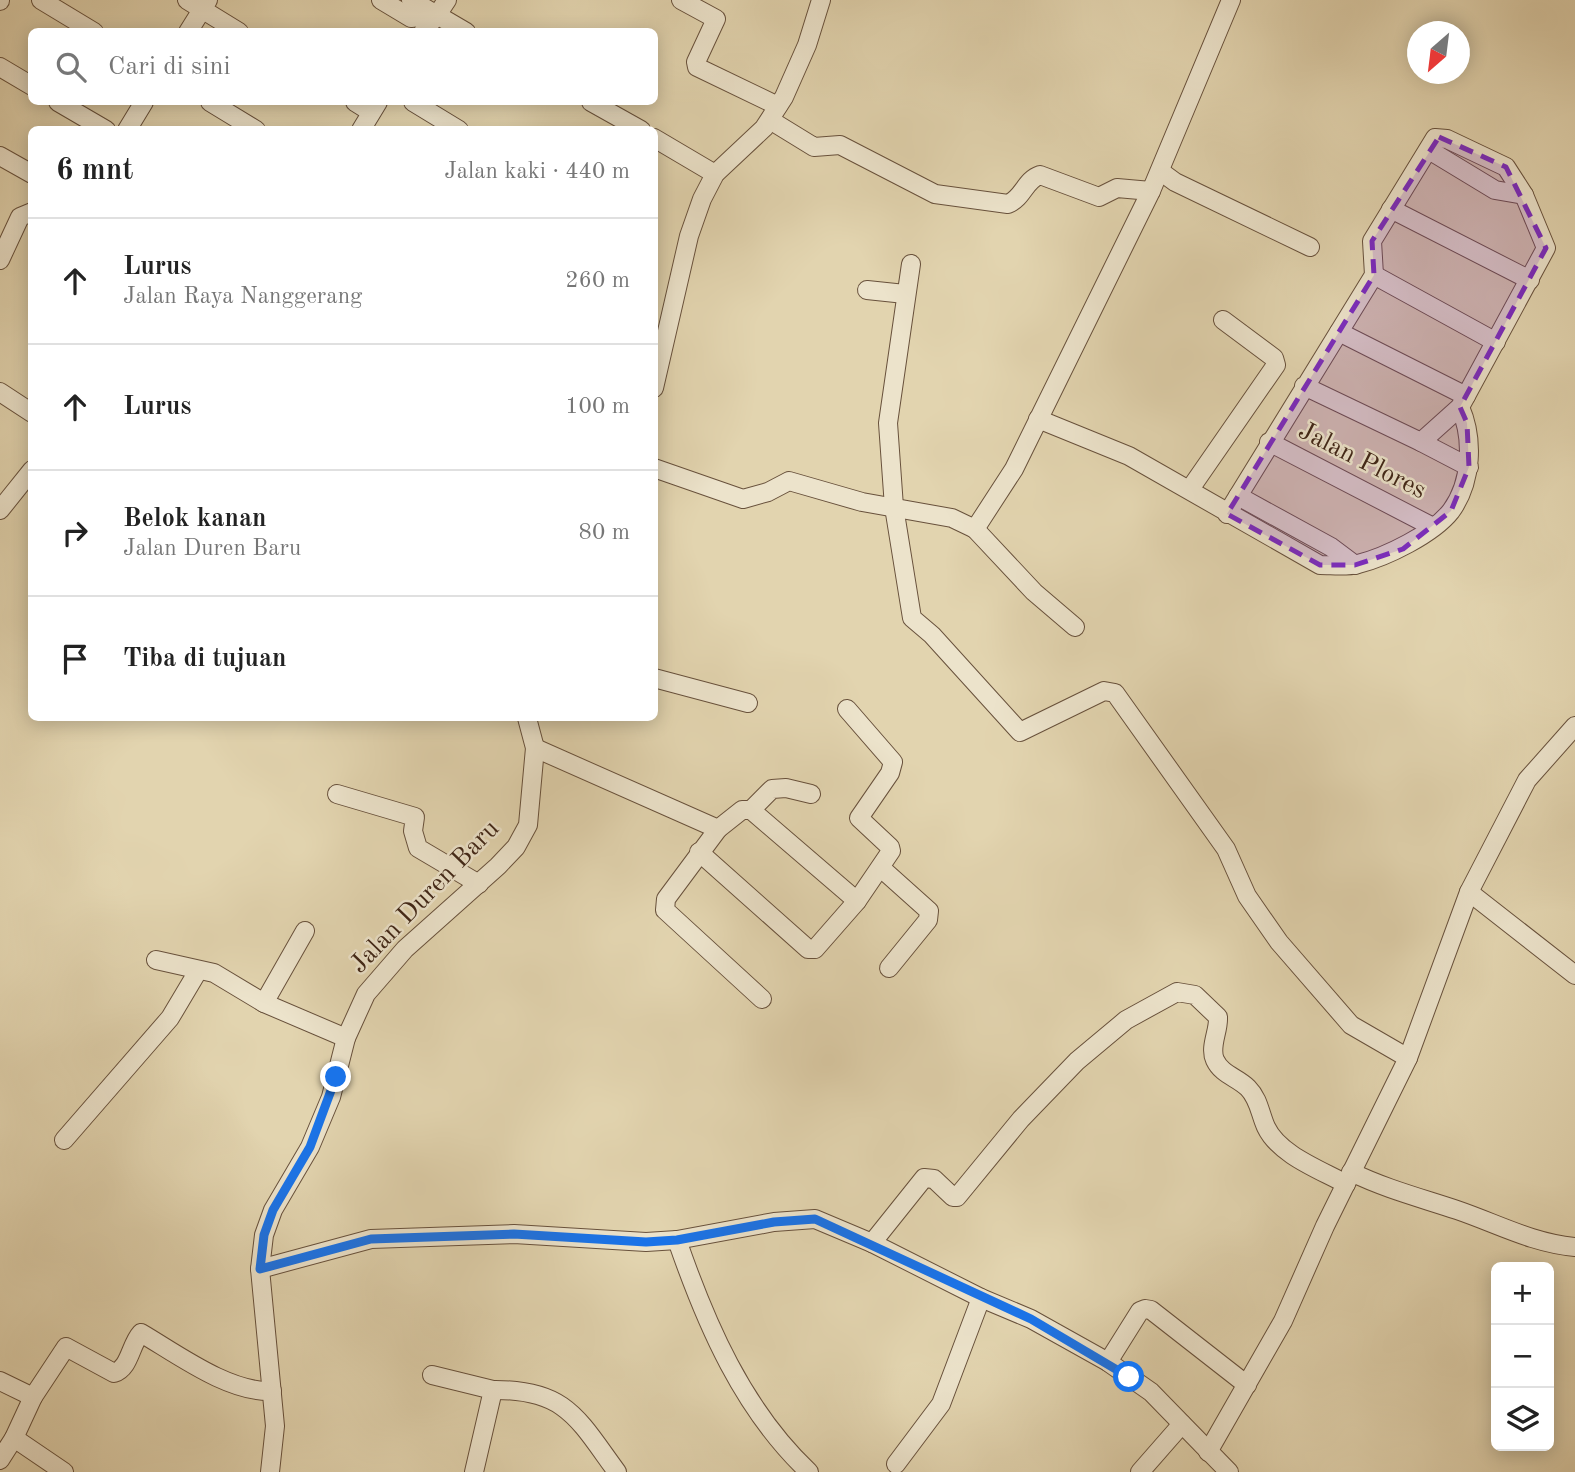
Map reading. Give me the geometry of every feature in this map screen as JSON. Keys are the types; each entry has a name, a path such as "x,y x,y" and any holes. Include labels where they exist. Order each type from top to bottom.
{"street":[{"path":"41,0 87,28"},
{"path":"381,0 414,20 442,8 462,28"},
{"path":"681,0 716,19 696,62 697,67 774,113 814,147 840,145 907,182 948,198 1008,204 1015,201 1032,177 1040,175 1099,197 1117,188 1151,191"},
{"path":"660,343 689,236 715,174 774,113 807,45 821,0"},
{"path":"975,529 1014,469 1151,191 1231,0"},
{"path":"190,28 199,3 233,28"},
{"path":"0,67 28,84"},
{"path":"63,105 99,126"},
{"path":"129,126 142,105"},
{"path":"215,105 249,126"},
{"path":"418,105 452,126"},
{"path":"596,105 634,126"},
{"path":"363,126 375,107"},
{"path":"1227,514 1374,275 1372,241 1435,138 1447,139 1506,167 1524,195 1546,248 1463,402 1421,442"},
{"path":"658,140 715,174"},
{"path":"0,156 28,172"},
{"path":"1160,171 1175,182 1310,247"},
{"path":"1391,209 1530,280"},
{"path":"0,260 20,217 28,214"},
{"path":"911,264 888,424 894,507 912,618 932,635 1013,728 1020,732 1104,691 1115,692 1226,849 1247,897 1279,942 1351,1025 1408,1058"},
{"path":"1374,275 1496,342"},
{"path":"867,290 905,295"},
{"path":"1190,489 1276,365 1274,358 1223,320"},
{"path":"1339,332 1463,402"},
{"path":"1304,386 1469,467"},
{"path":"0,391 28,410"},
{"path":"1038,418 1129,456 1320,565 1355,565 1403,549 1451,511 1469,467 1463,402"},
{"name":"Jalan Plores","path":"1269,442 1431,526"},
{"path":"658,469 743,499 768,492 789,481 894,507 952,518 975,529 1034,592 1074,627"},
{"path":"0,510 28,475"},
{"path":"1238,496 1331,547 1355,565"},
{"path":"658,679 748,704"},
{"path":"699,852 808,949 815,949 857,901 890,855 890,847 859,818 892,768 892,762 847,709"},
{"name":"Jalan Duren Baru","path":"270,1472 275,1426 260,1269 264,1235 273,1210 310,1147 331,1097 346,1038 366,994 405,948 451,905 479,884 516,847 528,825 534,748 528,721"},
{"path":"1208,1452 1283,1321 1348,1178 1408,1058 1469,891 1527,780 1575,726"},
{"path":"534,748 718,829"},
{"path":"751,810 772,789 786,788 811,794"},
{"path":"337,794 415,817 413,831 418,848 479,884"},
{"path":"762,999 665,910 666,899 718,829 741,810 751,810 857,901"},
{"path":"881,868 929,911 928,920 889,968"},
{"path":"1469,891 1575,975"},
{"path":"264,1003 305,931"},
{"path":"156,960 198,971 214,972 264,1003 346,1038"},
{"path":"64,1140 170,1018 198,971"},
{"path":"872,1243 924,1178 934,1179 953,1197 957,1197 1021,1119 1077,1061 1126,1020 1177,992 1195,995 1218,1017 1213,1047 1214,1059 1226,1074 1247,1086 1267,1128 1278,1143 1302,1160 1348,1178 1456,1210 1533,1241 1575,1247"},
{"path":"260,1269 371,1239 514,1234 646,1242 677,1240 774,1222 815,1219 872,1243 981,1298 1031,1319 1108,1362 1150,1392 1229,1472"},
{"path":"677,1240 700,1306 744,1392 778,1440 809,1472"},
{"path":"896,1464 941,1404 981,1298"},
{"path":"1108,1362 1140,1311 1145,1309 1151,1310 1247,1385"},
{"path":"0,1460 14,1438 33,1397 66,1347 114,1373 126,1365 133,1341 141,1333 252,1392 272,1391"},
{"path":"432,1376 493,1390 540,1394 573,1413 617,1472"},
{"path":"0,1381 33,1397"},
{"path":"474,1472 493,1390"},
{"path":"1140,1472 1182,1424"},
{"path":"14,1438 64,1472"}],"highlighted area":[{"path":"1439,137 1506,167 1546,248 1460,407 1467,423 1469,467 1451,511 1403,549 1355,565 1320,565 1227,514 1374,275 1372,241"}],"route":[{"path":"336,1077 331,1097 310,1147 273,1210 264,1235 260,1269 371,1239 514,1234 646,1242 677,1240 774,1222 815,1219 872,1243 981,1298 1031,1319 1108,1362 1129,1377"}]}
